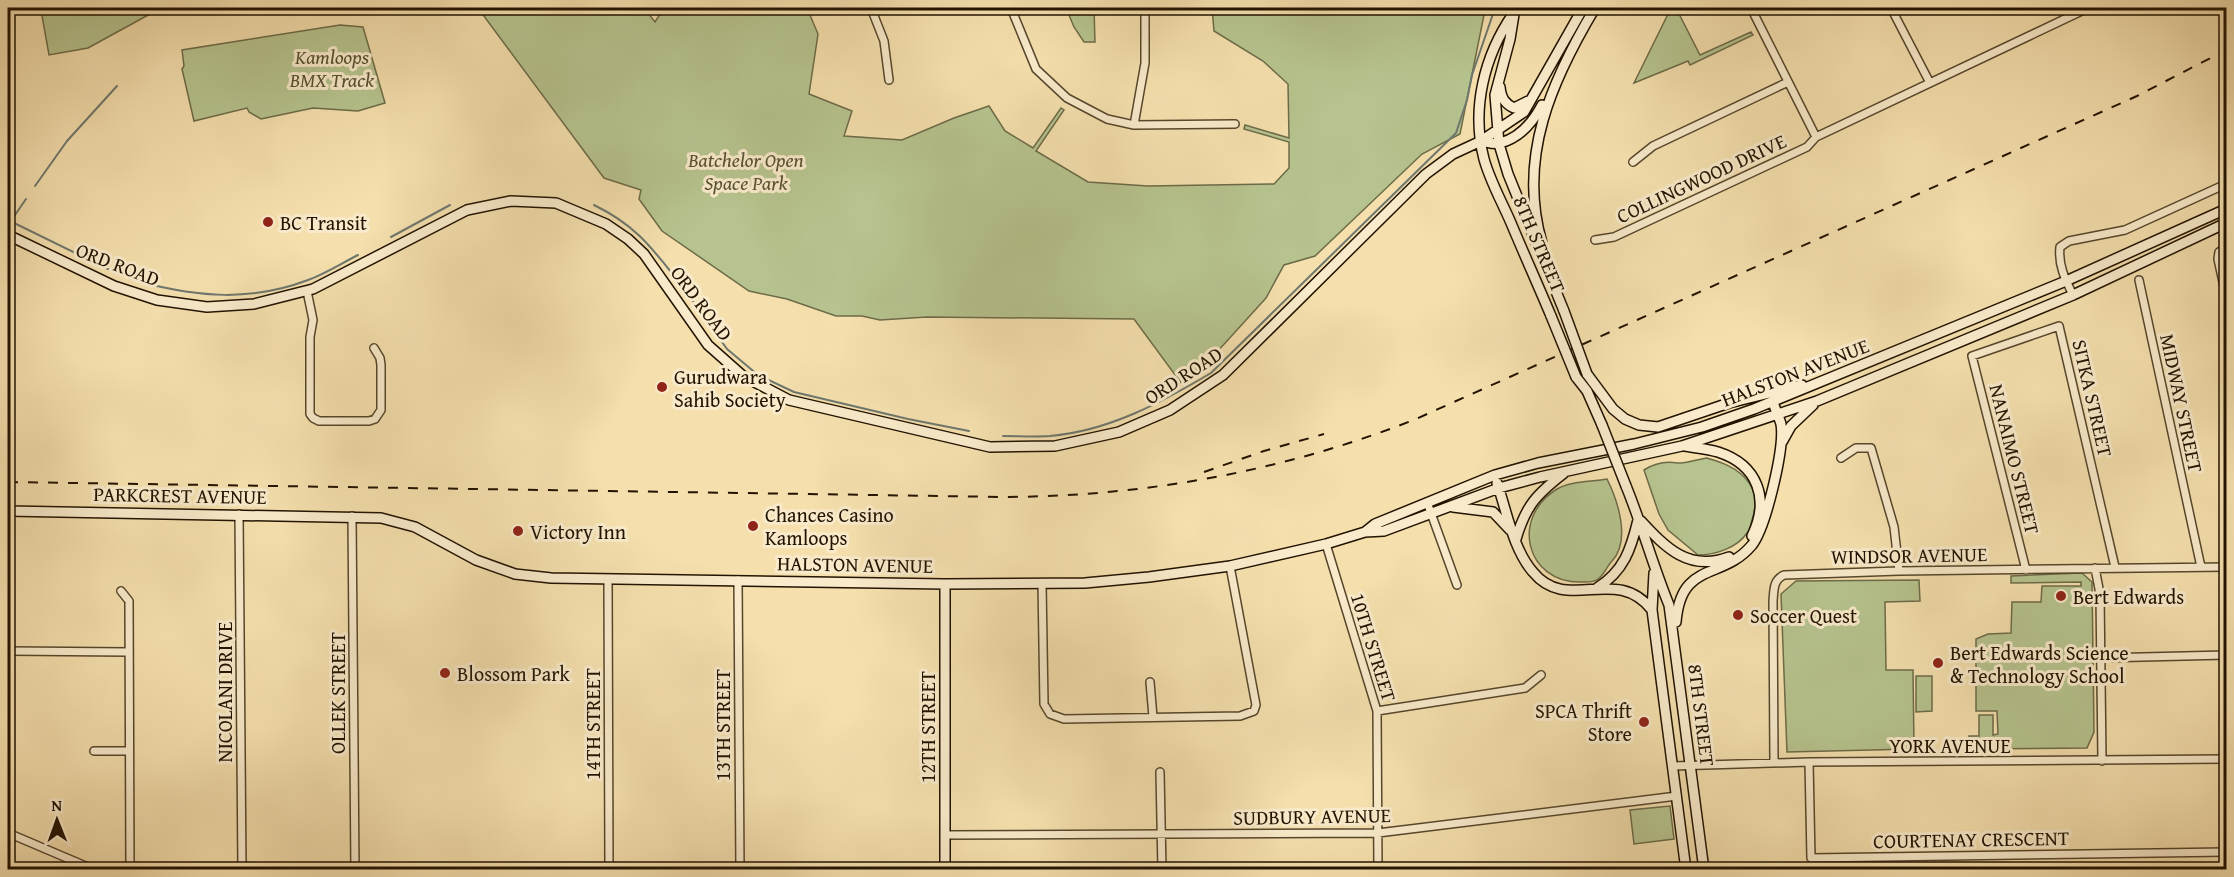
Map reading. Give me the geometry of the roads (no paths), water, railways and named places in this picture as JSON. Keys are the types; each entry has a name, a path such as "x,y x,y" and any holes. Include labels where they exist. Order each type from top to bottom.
{"main road":[{"name":"ORD ROAD","path":"8,235 114,286 157,300 207,306 254,304 308,291 467,210 511,201 556,203 606,224 628,238 644,254 708,345 743,376 789,400 990,447 1055,446 1119,432 1170,410 1223,375 1426,174 1453,154 1481,141 1524,112 1583,8"},
{"path":"1481,141 1499,144 1524,131 1533,121 1595,8"},
{"name":"8TH STREET","path":"1514,11 1510,39 1496,95 1499,144 1508,174 1551,277 1587,374 1587,391"},
{"name":"8TH STREET","path":"1514,11 1498,35 1488,62 1482,88 1481,141 1491,178 1576,377 1587,391 1602,425 1639,518 1669,605 1704,870"},
{"path":"1499,76 1500,94 1508,106 1514,108 1524,105 1534,96"},
{"path":"1551,277 1539,232 1534,182 1540,129 1556,80"},
{"name":"HALSTON AVENUE","path":"1365,532 1375,524 1494,475 1702,427 1773,402 2066,281 2226,209"},
{"name":"HALSTON AVENUE","path":"352,516 381,518 416,527 476,560 515,574 551,578 1042,584 1149,577 1230,566 1326,544 1365,532 1384,531 1499,488 1682,446 1777,415 1817,401 2073,295 2226,223"},
{"path":"1587,374 1613,409 1625,419 1639,425 1658,427 1729,403 1845,374"},
{"path":"1780,447 1791,426 1817,401"},
{"path":"1674,642 1677,606 1683,590 1692,580 1737,558 1752,545 1764,524 1780,447 1780,424 1773,402"},
{"path":"1596,589 1616,574 1624,564 1639,518 1667,548 1689,560 1709,562 1727,558 1740,549 1753,534 1762,504 1758,488 1749,471 1733,459 1717,452 1682,446"},
{"path":"1516,539 1530,504 1540,492 1567,471"},
{"path":"1494,475 1523,559 1545,584 1562,590 1612,588 1633,592 1653,610"},
{"path":"1448,507 1493,512 1504,522 1516,539"},
{"name":"PARKCREST AVENUE","path":"8,511 352,516"},
{"name":"8TH STREET","path":"1654,567 1653,610 1686,870"},
{"name":"12TH STREET","path":"945,584 945,870"}],"street":[{"path":"871,8 884,40 889,80"},
{"path":"1011,8 1036,69 1067,98 1107,119 1134,125 1235,124"},
{"path":"1134,125 1145,63 1145,8"},
{"name":"COLLINGWOOD DRIVE","path":"1751,8 1816,137"},
{"path":"1891,8 1930,83"},
{"name":"COLLINGWOOD DRIVE","path":"1595,240 1614,237 1807,147 1816,137 2088,8"},
{"path":"1633,162 1653,146 1788,82"},
{"path":"2073,295 2059,260 2060,247 2069,241 2126,230 2226,184"},
{"path":"2226,247 2220,252 2218,259 2226,296"},
{"name":"MIDWAY STREET","path":"2139,280 2201,567"},
{"path":"308,291 313,320 310,337 310,414 313,418 320,421 375,419 381,410 381,364 374,348"},
{"name":"SITKA STREET","path":"1972,356 2059,326 2115,567"},
{"name":"NANAIMO STREET","path":"1972,356 2026,570"},
{"path":"1841,459 1856,448 1871,448 1894,527 1899,571"},
{"path":"1427,502 1457,585"},
{"name":"NICOLANI DRIVE","path":"239,514 242,870"},
{"name":"OLLEK STREET","path":"352,516 355,870"},
{"name":"10TH STREET","path":"1326,544 1377,711 1378,870"},
{"path":"1042,584 1044,704 1050,714 1064,718 1240,716 1254,711 1255,698 1230,566"},
{"name":"WINDSOR AVENUE","path":"1774,763 1773,601 1775,582 1784,575 2115,567 2226,567"},
{"path":"2095,568 2100,594 2102,761"},
{"name":"14TH STREET","path":"608,579 609,870"},
{"name":"13TH STREET","path":"738,580 740,870"},
{"path":"121,591 129,601 130,870"},
{"path":"8,651 128,652"},
{"path":"2102,658 2226,655"},
{"path":"1377,711 1525,688 1541,675"},
{"path":"1150,682 1153,717"},
{"path":"94,751 129,751"},
{"name":"YORK AVENUE","path":"1673,766 1809,762 2226,759"},
{"name":"COURTENAY CRESCENT","path":"1809,762 1811,858 2226,852"},
{"path":"1160,772 1162,870"},
{"name":"SUDBURY AVENUE","path":"945,835 1378,833 1677,796"},
{"path":"8,833 94,870"}],"waterway":[{"path":"1003,436 1050,436 1114,422 1154,404 1211,373 1456,133 1467,100 1472,75 1495,8"},
{"path":"35,186 67,141 117,86"},
{"path":"8,218 15,215 26,199"},
{"path":"391,237 450,205"},
{"path":"594,205 630,227 675,277"},
{"path":"8,220 108,269"},
{"path":"140,282 204,294 266,292 314,278 358,255"},
{"path":"687,293 727,349 758,375 794,392 969,431"}],"railway":[{"path":"8,482 1006,497 1111,492 1215,477 1316,453 1416,419 2137,96 2226,50"},
{"path":"1204,472 1264,451 1324,434"}],"place":[{"name":"BC Transit","path":"268,222"},
{"name":"Gurudwara Sahib Society","path":"662,387"},
{"name":"Chances Casino Kamloops","path":"753,526"},
{"name":"Victory Inn","path":"518,531"},
{"name":"Bert Edwards","path":"2061,596"},
{"name":"Soccer Quest","path":"1738,615"},
{"name":"Bert Edwards Science & Technology School","path":"1938,663"},
{"name":"Blossom Park","path":"445,673"},
{"name":"SPCA Thrift Store","path":"1644,722"}],"park label":[{"name":"Kamloops BMX Track","path":"332,68"},
{"name":"Batchelor Open Space Park","path":"746,170"}]}
